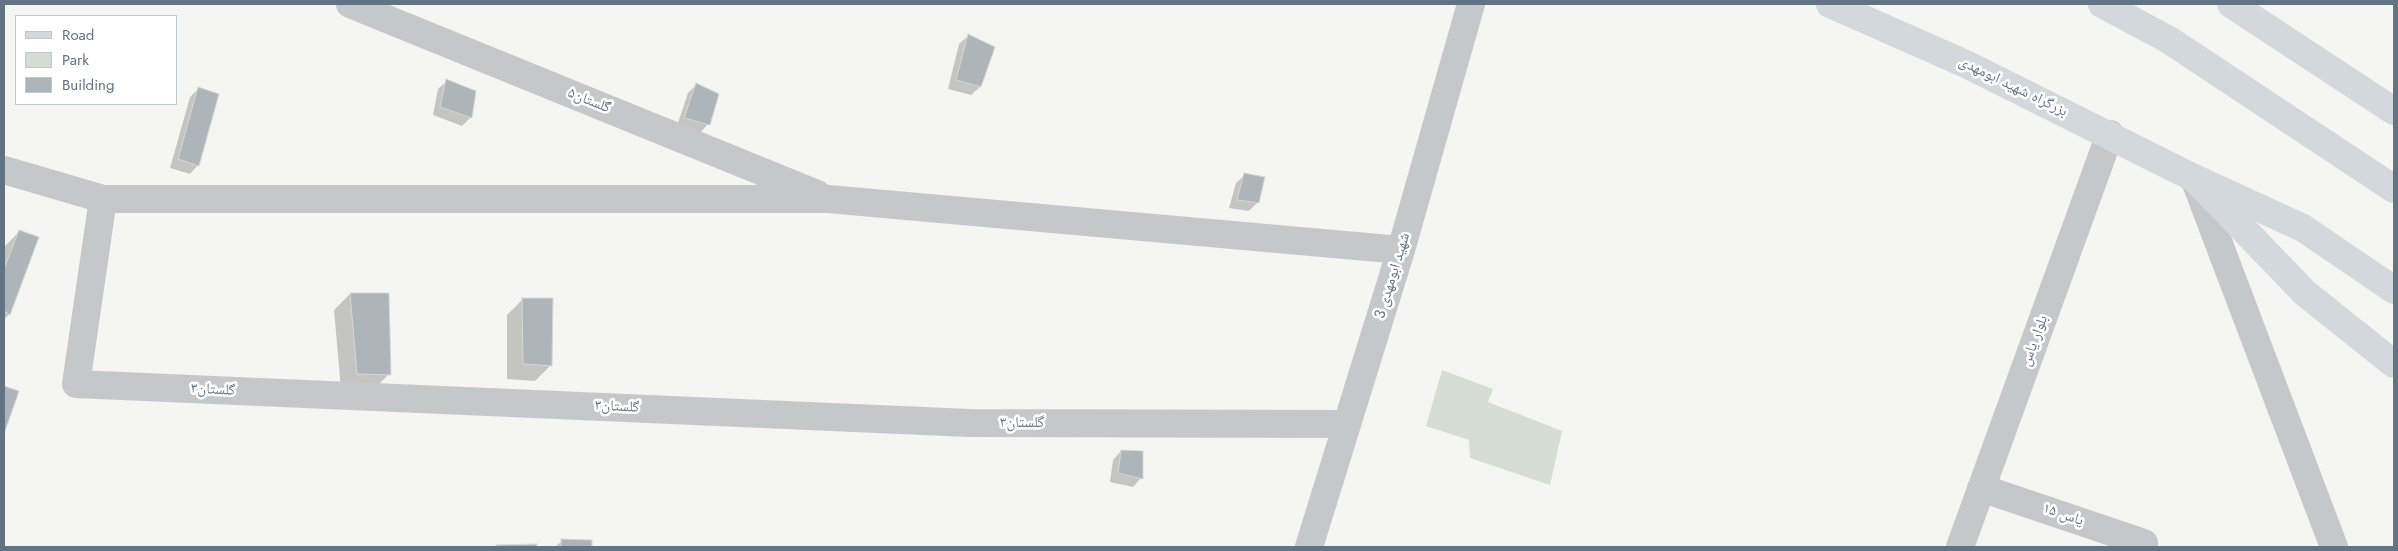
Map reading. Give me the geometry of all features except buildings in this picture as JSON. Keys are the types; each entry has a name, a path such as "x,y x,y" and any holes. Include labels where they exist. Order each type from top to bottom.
{"main road":[{"name":"بزرگراه شهید ابومهدی","path":"1830,4 1968,65 2110,134 2194,178 2303,228 2394,290"},
{"path":"2102,4 2169,40 2394,189"},
{"path":"2231,4 2394,111"},
{"name":"بزرگراه شهید ابومهدی","path":"2194,178 2305,293 2394,364"}],"street":[{"name":"گلستان۵","path":"350,4 828,199"},
{"name":"شهید ابومهدی 3","path":"1309,547 1401,250 1471,4"},
{"name":"بلوار یاس","path":"1960,547 2110,134"},
{"path":"4,170 103,199 828,199 1401,250"},
{"path":"2194,178 2334,547"},
{"name":"گلستان۳","path":"103,199 76,384 969,423 1346,424"},
{"name":"یاس ۱۵","path":"1981,488 2144,543"}],"green space":[{"path":"1442,370 1493,389 1488,402 1562,431 1550,485 1470,458 1469,440 1426,426"}]}
